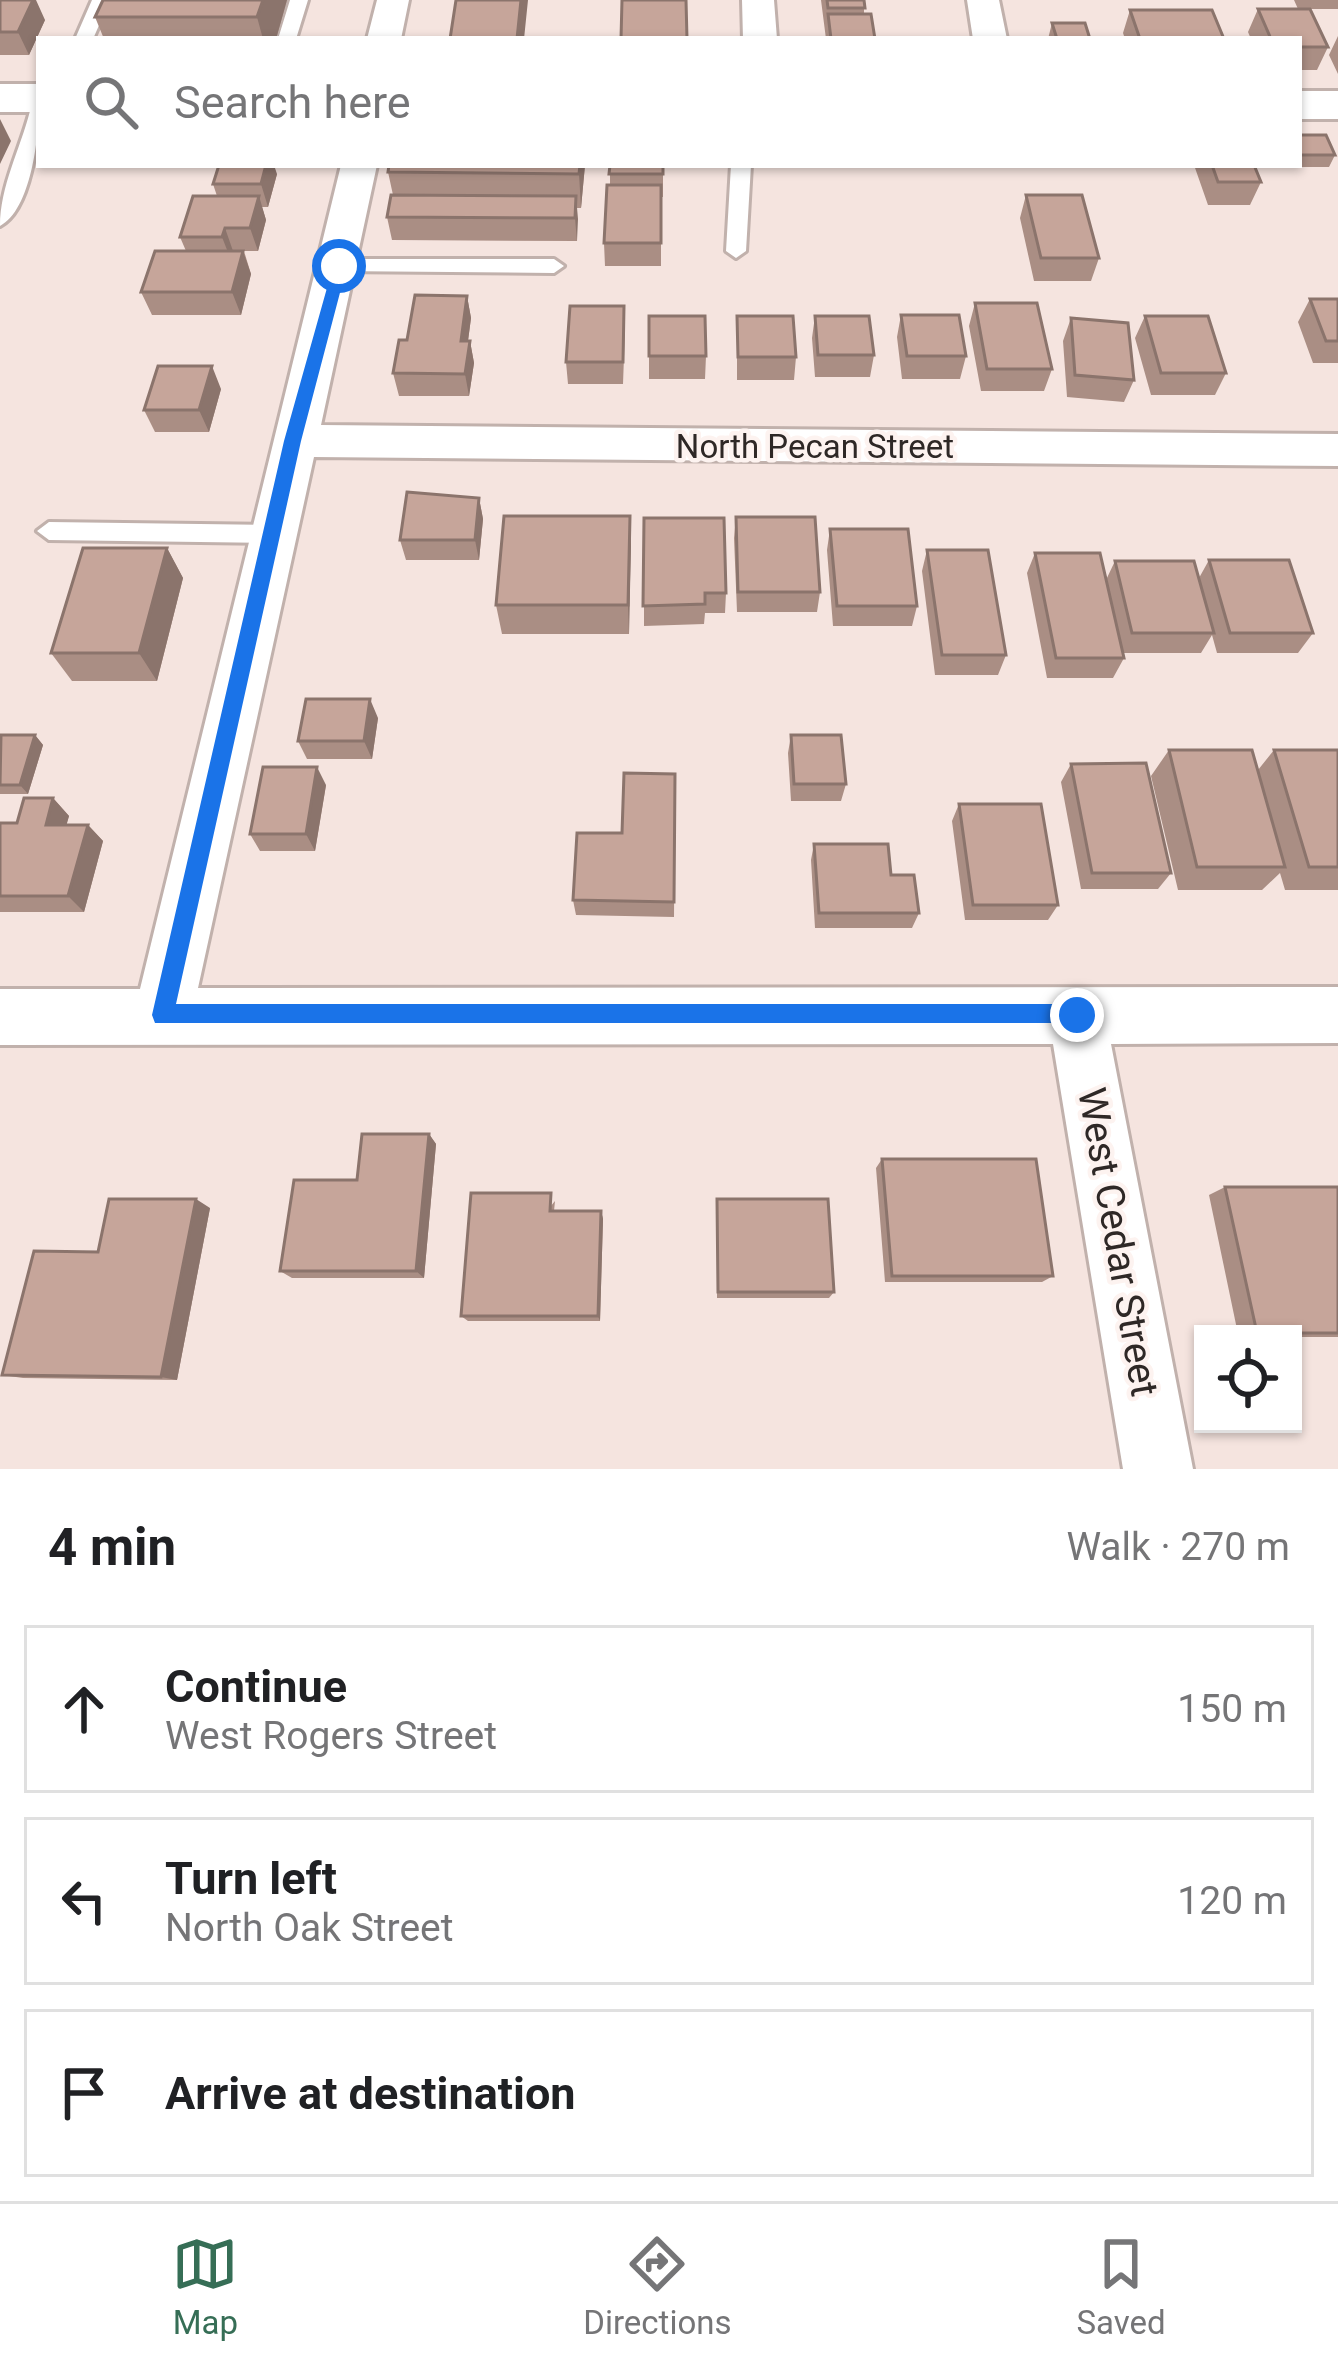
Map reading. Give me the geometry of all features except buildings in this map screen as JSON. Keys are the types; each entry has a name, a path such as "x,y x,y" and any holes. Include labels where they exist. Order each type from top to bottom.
{"main road":[{"path":"0,98 36,98"},
{"path":"1302,105 1338,105"}],"street":[{"path":"385,36 393,0"},
{"path":"758,0 760,36"},
{"path":"982,0 989,36"},
{"path":"163,1015 292,441 339,266 357,168"},
{"name":"North Pecan Street","path":"292,441 1338,450"},
{"name":"West Cedar Street","path":"1077,1015 1158,1469"},
{"path":"0,1017 1338,1015"}],"lane":[{"path":"85,36 101,0"},
{"path":"288,36 299,0"},
{"path":"0,219 29,153 36,124"},
{"path":"736,251 741,168"},
{"path":"339,266 554,266"},
{"path":"49,530 272,533"}],"route":[{"path":"339,266 292,441 163,1015 1077,1015"}]}
